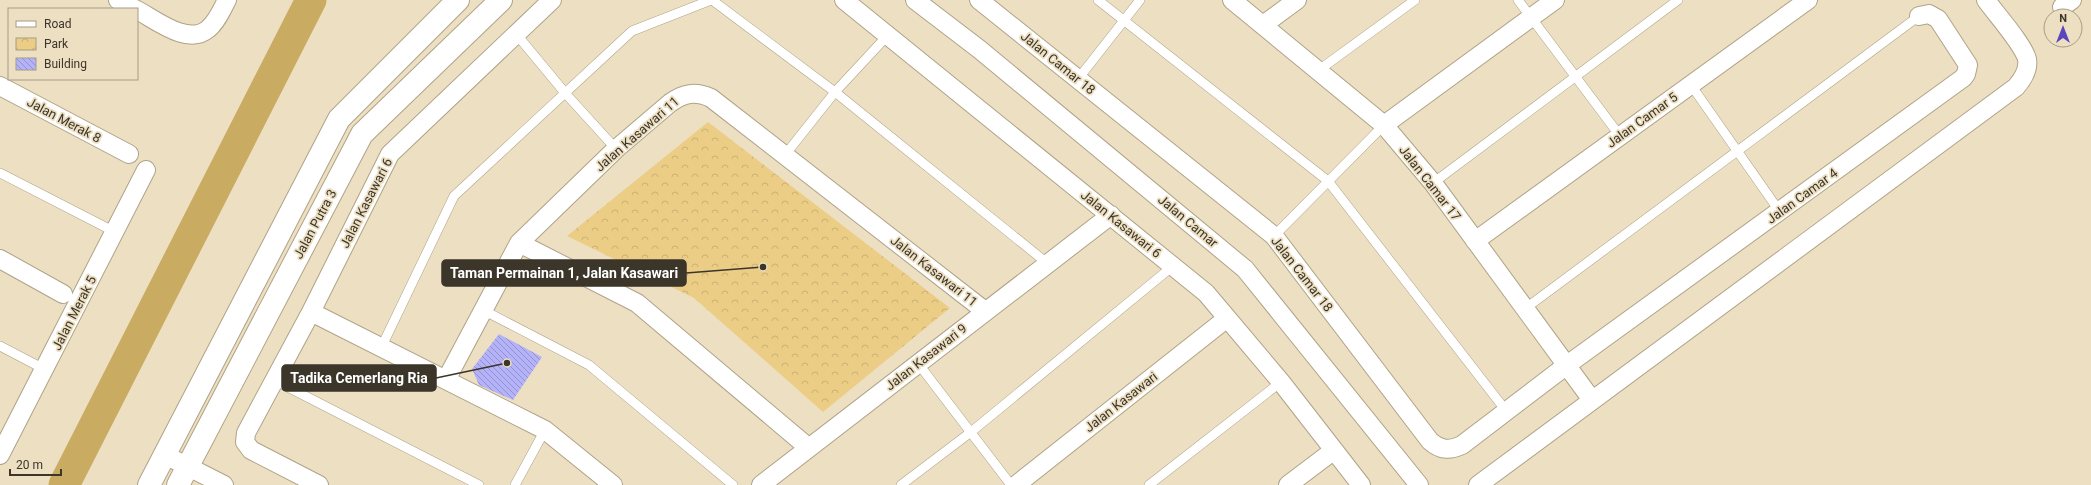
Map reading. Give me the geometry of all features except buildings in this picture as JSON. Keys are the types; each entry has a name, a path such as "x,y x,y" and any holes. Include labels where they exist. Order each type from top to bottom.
{"street":[{"path":"118,0 132,8"},
{"path":"138,11 175,30 189,35 200,34 209,28 227,0"},
{"name":"Jalan Putra 3","path":"149,485 339,119 458,0"},
{"name":"Jalan Putra 3","path":"178,485 362,134 501,0"},
{"name":"Jalan Kasawari 6","path":"319,485 251,450 245,442 246,432 311,312 390,154 517,35 552,0"},
{"name":"Jalan Kasawari 6","path":"844,0 1111,215 1206,294 1281,382 1333,451 1361,485"},
{"name":"Jalan Camar","path":"915,0 979,49 1245,269 1419,485"},
{"name":"Jalan Camar 18","path":"979,0 1274,236 1430,441 1437,447 1445,450 1454,449 1462,445 1567,365"},
{"name":"Jalan Camar 17","path":"1232,0 1384,125 1433,183 1592,400"},
{"path":"1263,25 1297,0"},
{"path":"1384,125 1555,0"},
{"path":"1478,485 2016,87 2023,79 2027,70 2027,59 2023,50 1986,0"},
{"name":"Jalan Camar 5","path":"1475,241 1691,85 1798,3"},
{"name":"Jalan Camar 4","path":"1567,365 1780,212 1966,74 1968,65 1966,60 1938,19 1929,14 1919,16"},
{"name":"Jalan Merak 8","path":"2,91 129,154"},
{"name":"Jalan Kasawari 11","path":"446,380 519,243 616,149 679,96 689,93 701,93 711,98 985,311"},
{"name":"Jalan Merak 5","path":"0,455 146,170"},
{"name":"Jalan Kasawari 9","path":"761,485 918,362 1111,215"},
{"path":"519,243 637,303 808,448"},
{"path":"0,259 63,294"},
{"path":"311,312 545,430 613,485"},
{"name":"Jalan Kasawari","path":"1016,485 1226,319"},
{"path":"1288,485 1333,451"},
{"path":"165,455 224,485"}],"lane":[{"path":"381,348 454,196 566,94 632,31 712,0 835,92 1047,263"},
{"path":"1098,0 1328,181 1507,412"},
{"path":"1078,79 1123,19 1140,0"},
{"path":"1319,70 1414,0"},
{"path":"1518,0 1620,136"},
{"path":"1433,183 1678,0"},
{"path":"1526,308 1919,16"},
{"path":"785,155 835,92 888,34"},
{"path":"517,35 566,94 616,149"},
{"path":"1691,85 1780,212"},
{"path":"1274,236 1384,125"},
{"path":"0,173 115,232"},
{"path":"901,485 971,432 1173,266"},
{"path":"483,310 589,365 733,485"},
{"path":"0,346 44,370"},
{"path":"918,362 1011,485"},
{"path":"274,380 479,485"},
{"path":"1149,485 1281,382"},
{"path":"515,485 545,430"}],"green space":[{"path":"708,122 950,308 823,412 694,298 567,236"}],"waterway":[{"path":"64,485 311,0"}],"place":[{"name":"Taman Permainan 1, Jalan Kasawari","path":"763,267"},
{"name":"Tadika Cemerlang Ria","path":"507,363"}]}
